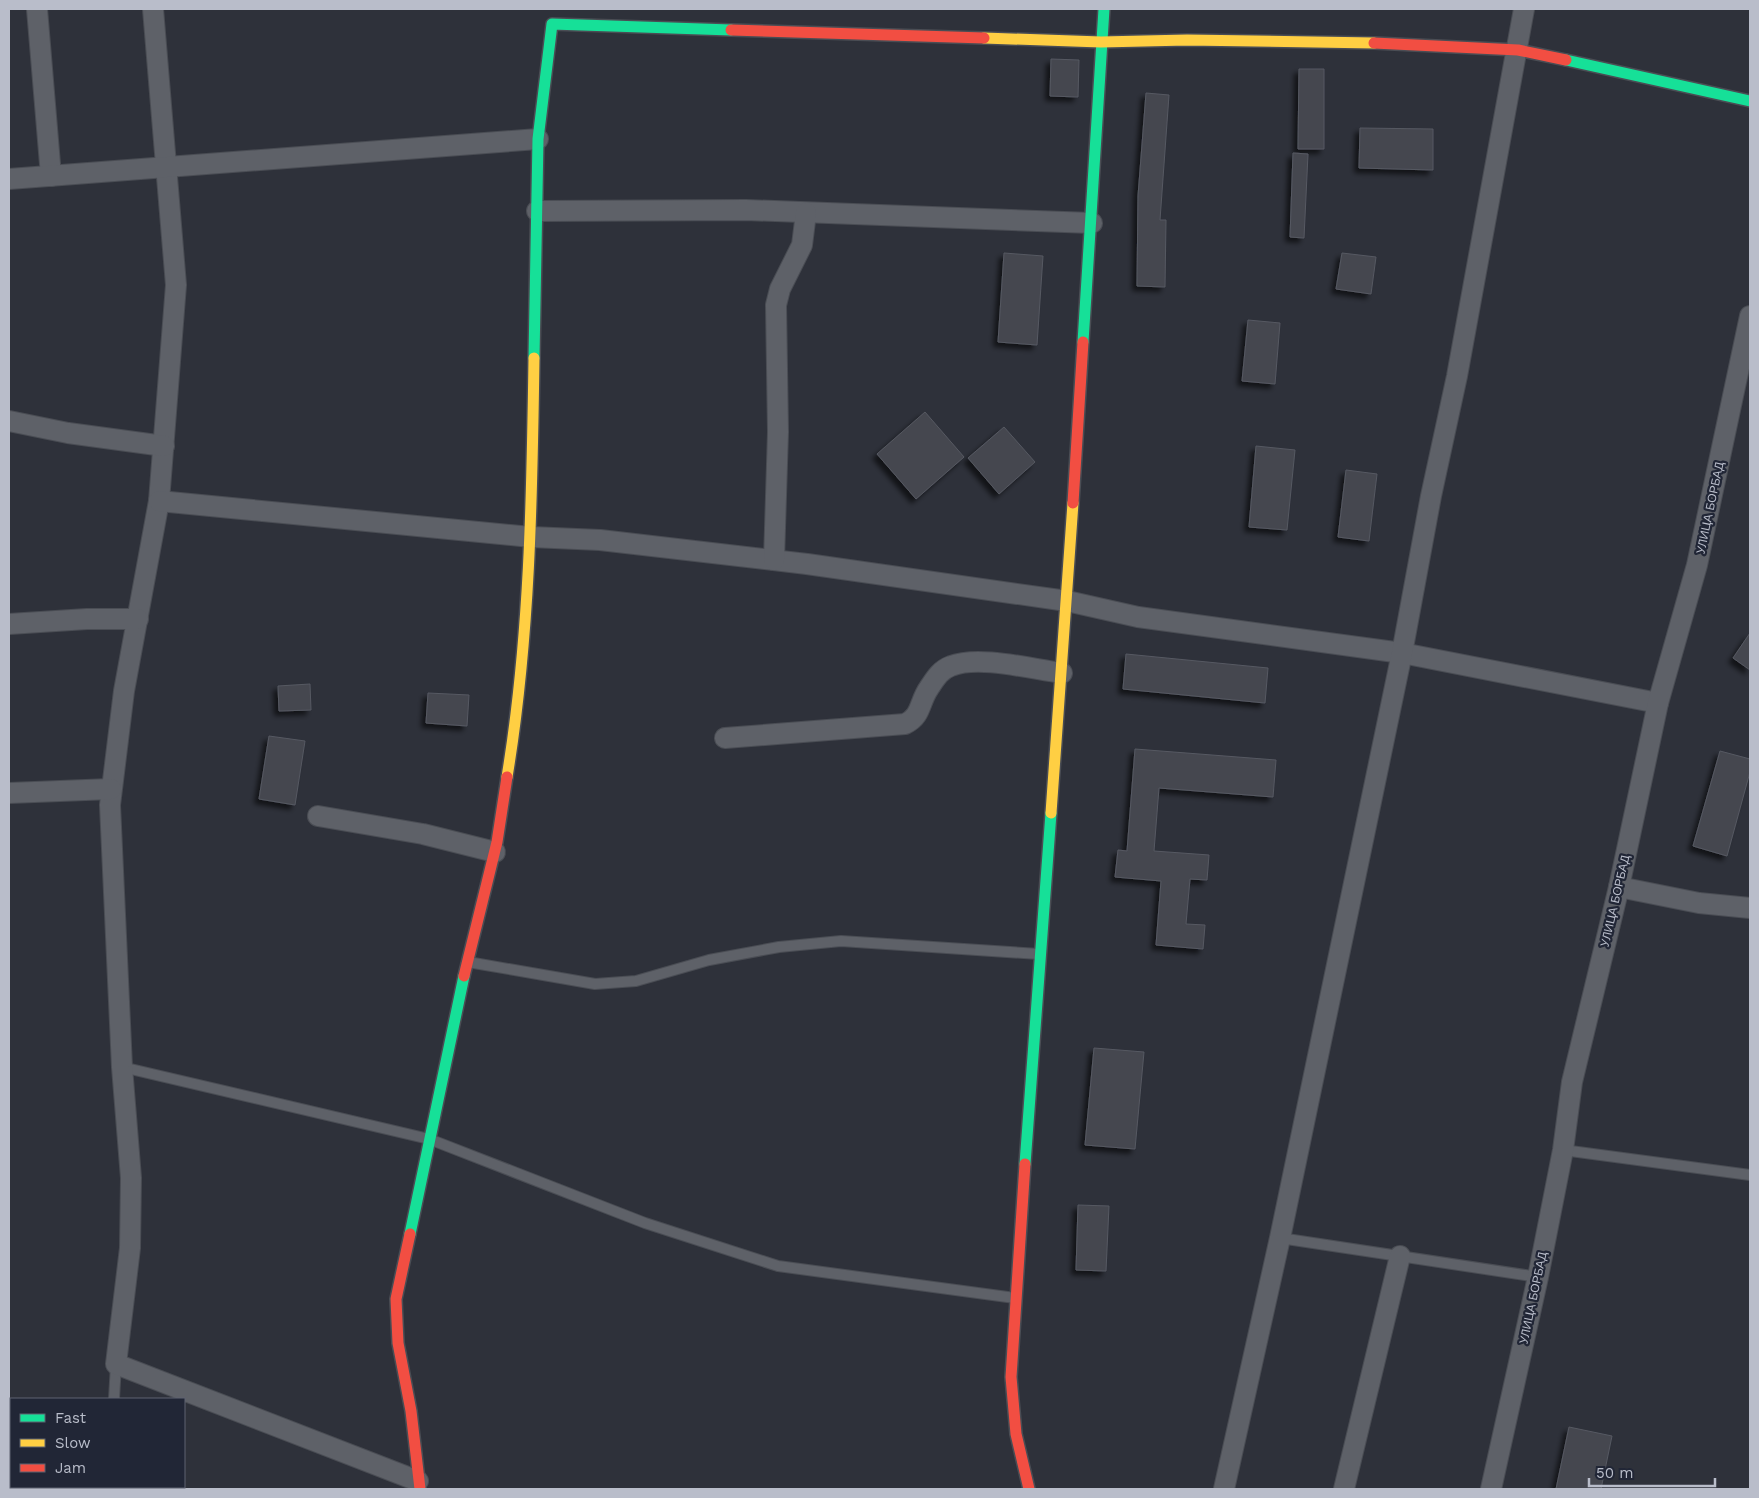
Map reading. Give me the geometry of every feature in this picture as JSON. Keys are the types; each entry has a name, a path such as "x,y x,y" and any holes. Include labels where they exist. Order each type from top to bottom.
{"street":[{"path":"37,9 51,176"},
{"path":"152,9 176,285 159,501 124,691 110,805 122,1066 131,1178 130,1248 116,1364 419,1485 411,1411 398,1343 396,1299 467,962 495,852 519,705 531,537 538,139 552,16 1101,42 1188,40 1350,42 1518,50 1750,101"},
{"path":"1029,1489 1022,1469 1013,1420 1011,1377 1040,954 1067,601 1104,9"},
{"path":"1224,1489 1280,1238 1402,653 1459,366 1524,9"},
{"path":"9,179 538,139"},
{"path":"537,211 746,210 1092,223"},
{"path":"774,560 778,432 776,305 780,290 802,245 806,212"},
{"name":"УЛИЦА БОРБАД","path":"1492,1489 1538,1277 1563,1150 1572,1082 1619,887 1658,703 1697,565 1750,316"},
{"path":"9,421 68,433 164,446"},
{"path":"159,501 531,537 600,540 774,560 1067,601 1138,617 1402,653 1658,703"},
{"path":"9,624 86,619 138,619"},
{"path":"725,738 905,724 913,720 921,711 927,690 940,673 950,666 963,663 998,664 1062,673"},
{"path":"9,792 112,789"},
{"path":"318,816 423,834 495,852"},
{"path":"1619,887 1699,903 1750,908"},
{"path":"1344,1489 1400,1256"}],"lane":[{"path":"467,962 595,984 636,980 709,960 780,947 841,941 1040,954"},
{"path":"122,1066 429,1139 646,1223 778,1266 1016,1298"},
{"path":"1563,1150 1750,1175"},
{"path":"1280,1238 1538,1277"},
{"path":"114,1398 116,1364"}],"building":[{"path":"1051,59 1079,60 1078,97 1050,96"},
{"path":"1299,69 1324,69 1324,149 1298,149"},
{"path":"1146,93 1169,95 1160,220 1166,220 1165,287 1137,286 1138,196"},
{"path":"1360,128 1433,129 1433,170 1359,168"},
{"path":"1293,153 1308,154 1304,238 1290,237"},
{"path":"1004,253 1043,256 1037,345 998,342"},
{"path":"1342,253 1376,257 1371,294 1336,289"},
{"path":"1248,320 1280,323 1275,384 1242,381"},
{"path":"925,412 964,457 916,499 877,454"},
{"path":"1004,427 1035,462 999,494 968,458"},
{"path":"1256,446 1295,450 1287,530 1249,527"},
{"path":"1346,470 1377,474 1369,541 1338,537"},
{"path":"1750,633 1750,670 1733,658"},
{"path":"1126,654 1268,668 1265,703 1123,689"},
{"path":"310,684 311,710 279,711 278,686"},
{"path":"428,693 469,695 467,726 426,723"},
{"path":"269,736 305,741 295,805 259,799"},
{"path":"1135,749 1276,760 1273,797 1159,788 1154,851 1209,855 1207,880 1190,879 1186,924 1205,925 1203,949 1156,945 1161,881 1115,877 1118,850 1127,851"},
{"path":"1720,751 1750,759 1750,772 1727,856 1693,846"},
{"path":"1094,1048 1144,1052 1135,1149 1085,1145"},
{"path":"1078,1205 1109,1206 1106,1271 1076,1270"},
{"path":"1569,1427 1612,1436 1601,1489 1556,1489"}],"traffic: fast":[{"path":"1083,342 1104,9"},
{"path":"534,358 538,139 552,24 731,30"},
{"path":"1566,60 1750,101"},
{"path":"1025,1164 1051,813"},
{"path":"410,1234 464,976"}],"traffic: slow":[{"path":"984,38 1101,42 1187,40 1374,43"},
{"path":"507,777 521,673 525,620 531,515 534,358"},
{"path":"1051,813 1073,503"}],"traffic: jam":[{"path":"731,30 984,38"},
{"path":"1374,43 1518,50 1566,60"},
{"path":"1073,503 1083,342"},
{"path":"464,976 497,842 507,777"},
{"path":"1025,1164 1011,1377 1016,1434 1029,1489"},
{"path":"410,1234 396,1299 398,1343 411,1411 420,1489"}]}
